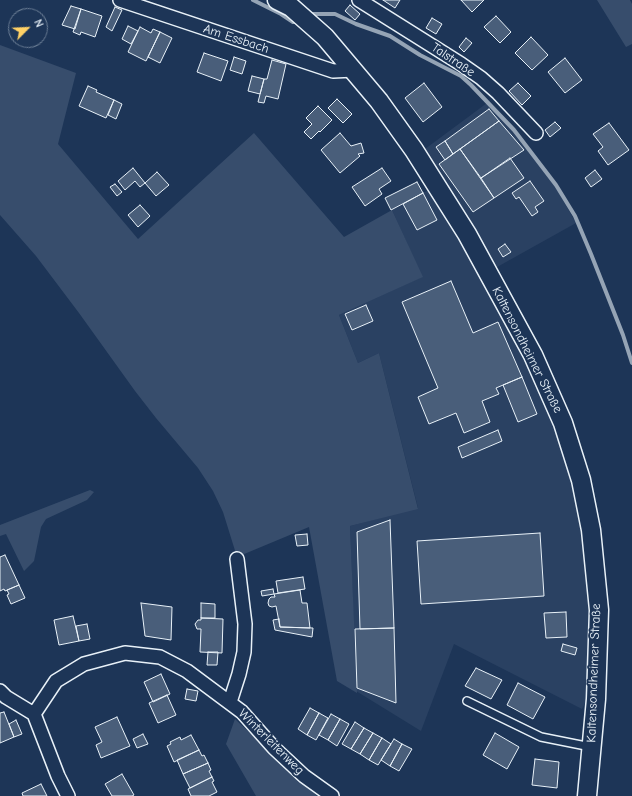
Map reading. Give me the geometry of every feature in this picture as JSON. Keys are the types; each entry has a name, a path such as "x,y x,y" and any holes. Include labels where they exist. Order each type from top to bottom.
{"main road":[{"name":"Kaltensondheimer Straße","path":"288,2 325,37 354,70 379,101 414,150 467,234 532,355 563,423 581,480 591,530 598,603 596,699 587,796"}],"street":[{"name":"Am Essbach","path":"120,0 333,71 354,70"},
{"name":"Talstraße","path":"359,0 476,74 498,93 536,133"},
{"name":"Winterleitenweg","path":"230,702 244,652 245,624 237,559"},
{"name":"Winterleitenweg","path":"34,714 56,681 84,664 125,653 160,657 188,671 230,702 242,712 274,748 304,776 332,796"},
{"path":"0,691 6,697 34,714 58,776 68,796"}],"lane":[{"path":"466,701 541,737 591,747"}],"shaded area":[{"path":"597,0 630,0 632,4 632,44 626,47"},
{"path":"0,45 76,73 58,144 138,239 254,133 344,237 392,210 423,277 339,315 358,363 379,353 418,509 350,526 357,693 337,681 309,527 237,557 223,512 213,491 198,468 135,391 36,256 0,215"},
{"path":"487,103 513,131 536,160 555,186 576,223 481,276 526,360 557,427 573,483 584,530 589,611 588,697 582,709 454,644 421,731 356,691 350,526 418,508 379,353 358,363 339,315 422,277 392,210 443,182 425,149"},
{"path":"90,490 94,492 87,500 46,519 41,527 34,561 24,571 6,534 0,536 0,525"},
{"path":"235,719 317,796 256,796 226,744"}],"building":[{"path":"383,0 400,0 395,8"},
{"path":"461,0 484,0 472,12"},
{"path":"350,5 360,14 355,20 345,11"},
{"path":"71,6 81,9 75,29 62,25"},
{"path":"115,7 122,10 112,31 106,27"},
{"path":"81,9 102,16 95,37 81,32 80,35 73,32"},
{"path":"496,16 511,32 500,43 484,27"},
{"path":"432,18 442,24 436,34 426,28"},
{"path":"128,26 138,31 131,44 122,39"},
{"path":"140,27 151,33 153,29 160,32 146,61 128,52"},
{"path":"160,32 172,38 160,63 148,57"},
{"path":"531,37 548,55 532,70 515,53"},
{"path":"466,38 472,43 464,52 459,47"},
{"path":"204,53 228,61 221,81 197,72"},
{"path":"234,57 246,61 242,74 230,70"},
{"path":"565,58 582,80 565,93 548,72"},
{"path":"272,60 286,64 278,99 266,96 264,103 258,102 264,79 267,79"},
{"path":"252,76 264,79 260,94 248,91"},
{"path":"424,83 442,107 423,122 405,98"},
{"path":"518,83 531,96 522,105 509,91"},
{"path":"88,86 97,90 96,92 114,100 106,118 79,106"},
{"path":"337,99 352,114 343,123 328,108"},
{"path":"114,100 122,104 116,119 108,115"},
{"path":"318,106 332,120 311,139 304,132 312,124 306,118"},
{"path":"489,109 499,121 453,154 445,141"},
{"path":"499,121 524,150 481,178 460,149"},
{"path":"555,122 561,128 550,137 545,130"},
{"path":"609,123 629,150 608,165 598,151 603,147 593,134"},
{"path":"340,133 351,146 361,143 364,153 358,154 360,156 340,173 321,150"},
{"path":"445,141 453,154 445,160 436,147"},
{"path":"460,149 494,198 473,212 439,164"},
{"path":"510,158 524,178 494,198 481,178"},
{"path":"133,168 145,183 140,187 135,181 125,190 118,181"},
{"path":"382,168 391,181 379,189 382,194 365,206 352,187"},
{"path":"595,170 602,179 591,187 585,178"},
{"path":"157,172 169,185 156,196 145,183"},
{"path":"530,181 544,201 535,207 538,212 532,216 519,197 516,199 512,193"},
{"path":"417,182 423,193 391,210 385,198"},
{"path":"115,184 122,192 117,196 110,187"},
{"path":"423,193 437,220 417,230 403,204"},
{"path":"140,205 150,216 138,227 128,215"},
{"path":"505,244 511,252 503,257 498,249"},
{"path":"451,281 473,333 498,322 522,377 496,388 499,394 482,401 490,422 464,433 456,413 429,424 418,397 438,388 402,302"},
{"path":"366,305 373,321 352,330 345,314"},
{"path":"522,377 537,414 518,422 503,385"},
{"path":"498,430 502,441 462,458 458,447"},
{"path":"390,520 394,628 360,629 357,532"},
{"path":"540,533 544,596 421,604 417,541"},
{"path":"307,534 308,545 297,546 295,535"},
{"path":"5,555 19,585 5,591 4,589 0,591 0,557"},
{"path":"303,577 305,589 278,593 276,581"},
{"path":"19,585 25,598 11,604 7,595 9,594 7,590"},
{"path":"273,589 274,594 262,596 261,591"},
{"path":"300,590 302,603 307,603 310,628 280,627 276,606 269,606 269,599 271,597 275,597 274,594"},
{"path":"141,603 172,607 171,640 145,636"},
{"path":"201,603 215,604 215,618 201,618"},
{"path":"566,612 567,637 546,638 544,613"},
{"path":"73,616 79,641 59,645 54,620"},
{"path":"201,618 223,619 222,653 200,652 201,629 197,629 195,624 198,620 201,620"},
{"path":"279,619 280,627 313,628 312,637 275,630 273,620"},
{"path":"87,624 90,639 79,641 76,626"},
{"path":"394,628 396,703 357,688 355,629"},
{"path":"563,644 577,648 575,655 561,651"},
{"path":"208,652 218,652 217,665 207,665"},
{"path":"476,668 502,680 491,699 465,686"},
{"path":"161,674 170,694 153,702 144,682"},
{"path":"518,683 545,697 533,719 507,705"},
{"path":"187,689 198,691 196,701 185,699"},
{"path":"167,695 176,715 158,723 149,703"},
{"path":"310,708 319,713 307,735 298,729"},
{"path":"4,712 14,737 0,743 0,713"},
{"path":"319,713 328,718 316,740 307,735"},
{"path":"331,714 340,719 328,740 319,735"},
{"path":"117,717 130,746 101,758 96,745 102,742 95,727"},
{"path":"340,719 349,724 337,746 328,740"},
{"path":"16,720 22,734 14,737 9,724"},
{"path":"355,722 364,728 351,749 342,744"},
{"path":"364,728 373,733 360,754 351,749"},
{"path":"373,733 382,738 369,760 360,754"},
{"path":"495,733 519,747 507,769 483,755"},
{"path":"143,734 148,744 137,748 133,739"},
{"path":"191,735 199,750 174,762 167,746 171,744 170,742 180,737 181,740"},
{"path":"382,738 391,744 378,765 369,760"},
{"path":"394,739 402,744 390,766 381,760"},
{"path":"402,744 412,749 399,771 390,766"},
{"path":"199,750 202,756 204,755 208,763 183,774 177,760"},
{"path":"535,759 559,762 557,788 532,785"},
{"path":"208,763 211,770 209,771 212,777 190,788 183,774"},
{"path":"122,774 134,795 112,796 105,784"},
{"path":"212,777 214,781 212,782 217,792 209,796 191,796 188,789"},
{"path":"41,784 47,796 23,796 22,793"}],"waterway":[{"path":"253,0 281,14 293,22 296,22"},
{"path":"313,14 335,14 356,24 390,36 420,55 461,76 514,130 556,185 575,216 623,335 632,363"}]}
